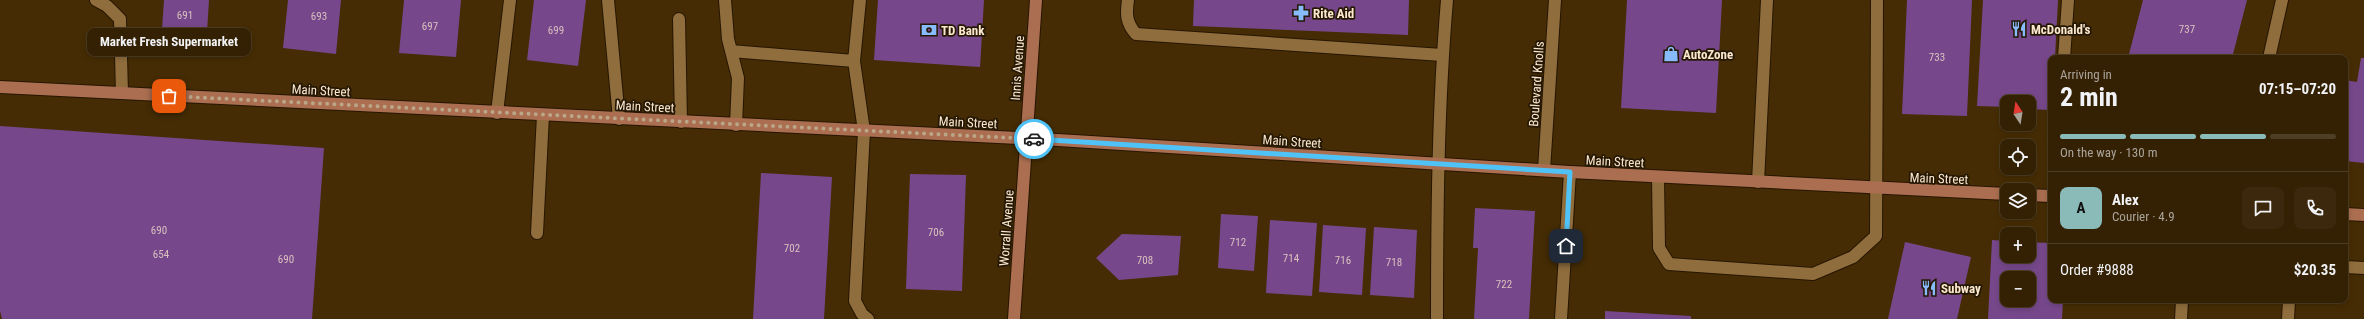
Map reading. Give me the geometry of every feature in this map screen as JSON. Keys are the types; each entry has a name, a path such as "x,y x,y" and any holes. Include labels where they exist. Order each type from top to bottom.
{"street":[{"path":"96,0 107,6 120,19 122,93"},
{"path":"497,113 510,0"},
{"path":"608,0 619,119"},
{"path":"725,0 731,51 738,78 736,125"},
{"path":"860,0 854,60 864,131 855,301 862,314 868,319"},
{"name":"Innis Avenue","path":"1026,139 1036,0"},
{"path":"1128,0 1126,15 1129,26 1136,34 1442,55"},
{"path":"1438,319 1437,164 1442,55 1447,0"},
{"name":"Boulevard Knolls","path":"1544,170 1555,0"},
{"path":"1758,182 1767,0"},
{"path":"1658,177 1660,248 1669,264 1813,274 1853,257 1876,236 1877,0"},
{"path":"2064,55 2068,0"},
{"path":"2270,55 2282,0"},
{"path":"680,19 681,122"},
{"path":"731,51 854,60"},
{"name":"Main Street","path":"0,87 1026,139 1658,177 1876,189 2000,194"},
{"path":"537,233 543,115"},
{"name":"Worrall Avenue","path":"1014,319 1026,139"},
{"path":"1561,319 1570,172"},
{"path":"2036,195 2048,196"},
{"path":"2348,214 2364,214"},
{"path":"2348,267 2364,268"},
{"path":"2181,319 2182,303"},
{"path":"2288,319 2289,303"}],"building":[{"path":"164,0 209,0 207,32 162,29"},
{"path":"288,0 341,0 336,54 283,48"},
{"path":"404,0 461,0 456,57 399,53"},
{"path":"534,0 586,0 578,66 527,60"},
{"name":"TD Bank","path":"878,0 984,0 980,67 874,60"},
{"name":"Rite Aid","path":"1194,0 1409,0 1408,35 1193,26"},
{"name":"AutoZone","path":"1627,0 1722,0 1716,113 1621,108"},
{"path":"1907,0 1972,0 1967,116 1902,114"},
{"name":"McDonald's","path":"1983,0 2058,0 2055,55 2048,55 2048,110 2036,109 2036,95 2000,95 2000,107 1977,106"},
{"path":"2143,0 2247,0 2233,55 2129,55"},
{"path":"2361,58 2364,58 2364,163 2348,161 2348,80 2357,82"},
{"path":"0,126 324,148 312,319 2,319 0,311"},
{"path":"761,173 832,177 824,319 753,319"},
{"path":"910,174 966,175 962,291 906,289"},
{"path":"1475,208 1535,211 1529,319 1474,319 1478,248 1473,248"},
{"path":"1221,214 1258,216 1254,271 1218,268"},
{"path":"1270,220 1317,223 1312,296 1266,293"},
{"path":"1323,225 1366,228 1362,295 1319,292"},
{"path":"1374,227 1417,230 1414,298 1370,295"},
{"path":"1122,234 1181,236 1178,275 1119,280 1096,258"},
{"path":"1992,240 2000,241 2000,263 2036,263 2036,242 2048,243 2048,303 2063,303 2062,319 1988,319"},
{"name":"Subway","path":"1905,242 1971,257 1957,319 1888,319"},
{"path":"1605,311 1691,316 1691,319 1605,319"}],"way so far":[{"path":"169,96 1034,139"}],"place":[{"name":"Rite Aid","path":"1301,13"},
{"name":"McDonald's","path":"2019,29"},
{"name":"TD Bank","path":"929,30"},
{"name":"AutoZone","path":"1671,54"},
{"name":"Market Fresh Supermarket","path":"169,96"},
{"name":"Subway","path":"1929,288"}],"route":[{"path":"1034,139 1570,172 1566,246"}]}
